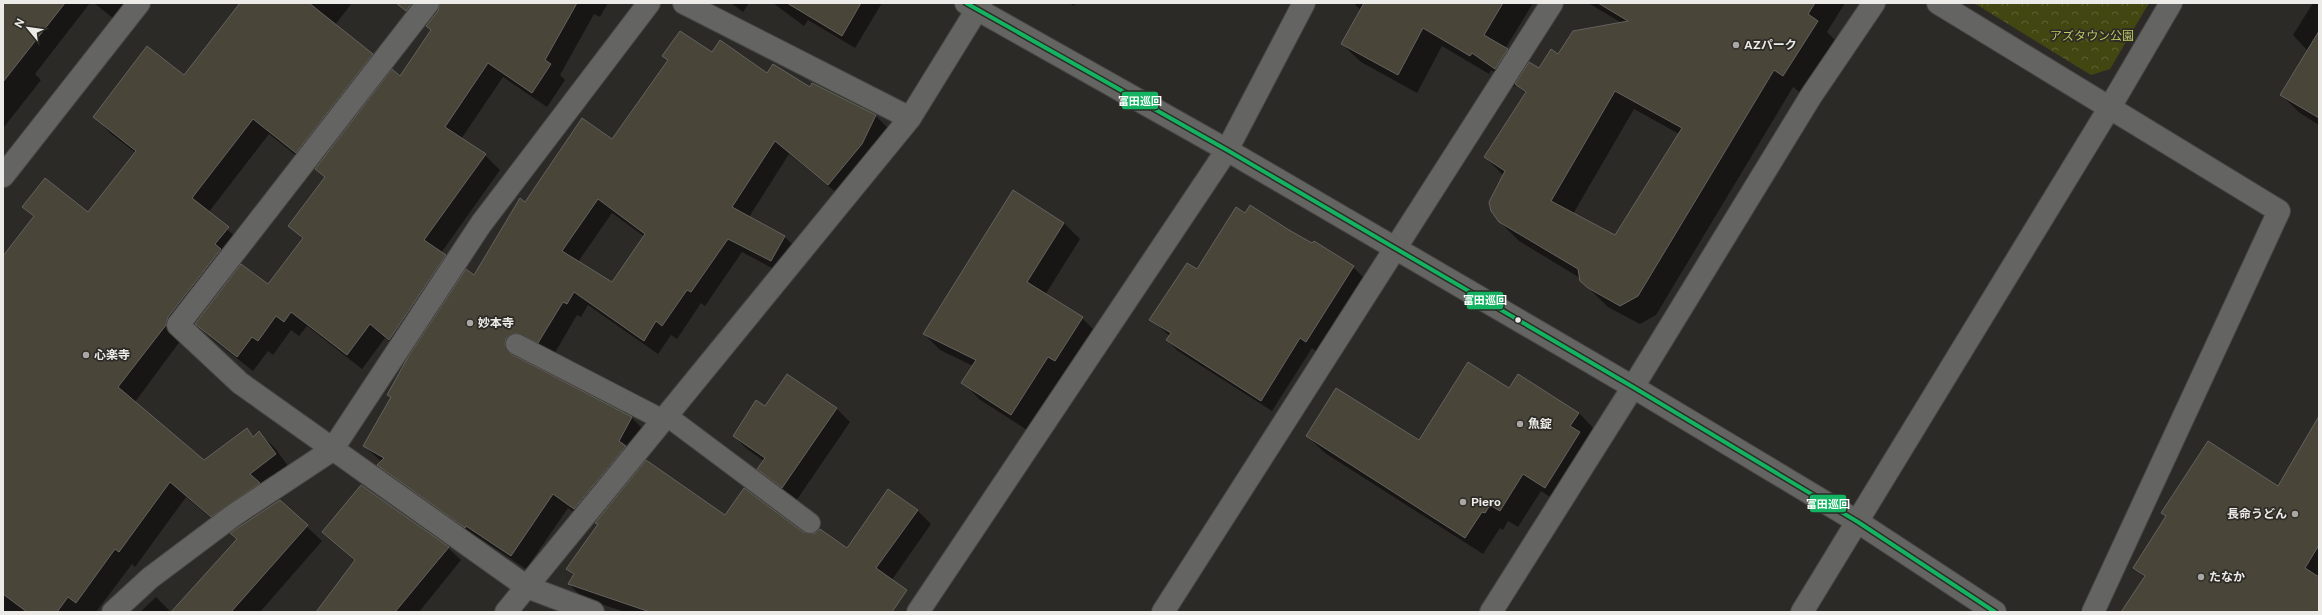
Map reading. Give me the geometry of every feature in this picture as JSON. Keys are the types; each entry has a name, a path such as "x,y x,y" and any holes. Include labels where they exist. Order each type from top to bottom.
{"street":[{"path":"3,176 139,3"},
{"path":"428,3 178,325 240,383 332,450 527,587 593,612"},
{"path":"113,612 150,578 234,515 332,450 481,224 649,3"},
{"path":"684,3 910,118"},
{"path":"918,612 1227,150 1304,3"},
{"path":"1163,612 1396,250 1552,3"},
{"path":"1491,612 1633,386 1811,96 1874,3"},
{"path":"1938,3 2279,211 2093,612"},
{"path":"1802,612 2110,107 2171,3"},
{"path":"506,612 910,118 975,5 1633,386 1858,522 1995,612"}],"lane":[{"path":"516,344 665,418 810,523"}],"green space":[{"name":"アズタウン公園","path":"1974,3 2149,3 2110,69 2091,75"}],"building":[{"path":"3,3 65,3 3,82"},
{"path":"240,3 309,3 373,54 296,153 253,119 192,198 229,227 215,244 221,249 168,317 166,325 118,387 204,460 247,428 253,437 259,431 276,454 250,474 260,483 211,517 170,482 119,552 115,549 76,603 68,597 57,612 27,612 3,594 3,256 34,216 22,207 45,178 88,212 136,151 93,117 147,46 184,75"},
{"path":"396,3 412,3 406,11"},
{"path":"440,3 577,3 545,60 551,64 532,93 488,63 445,127 486,154 424,240 446,255 389,340 370,324 347,355 291,312 284,322 276,316 258,341 252,337 237,357 195,324 241,264 268,284 303,238 288,226 325,177 315,169 392,69 400,76 431,30 426,26 438,11"},
{"path":"787,3 861,3 842,36"},
{"path":"1364,3 1503,3 1484,35 1508,49 1495,69 1472,53 1470,56 1423,28 1398,75 1341,44"},
{"path":"1598,3 1815,3 1808,14 1818,21 1783,76 1774,70 1638,296 1620,306 1588,288 1580,281 1578,269 1499,222 1491,211 1489,202 1505,171 1484,157 1526,92 1515,84 1529,62 1539,68 1551,49 1558,54 1573,31 1628,21","holes":["1615,91 1682,128 1615,235 1551,201"]},
{"path":"680,31 712,52 720,40 767,73 773,64 810,87 812,83 876,115 862,144 828,185 775,141 732,207 785,236 771,261 728,239 691,292 687,290 662,326 656,321 644,341 574,292 567,304 563,302 538,343 516,333 506,338 505,345 511,354 632,417 619,441 626,446 574,509 553,494 511,556 466,526 465,528 377,465 384,458 363,446 391,397 387,395 408,357 466,269 474,275 520,198 525,202 582,118 612,139 668,60 662,56","holes":["598,199 645,234 612,282 562,251"]},
{"path":"2319,31 2319,118 2280,95"},
{"path":"1013,190 1064,223 1027,282 1083,317 1055,361 1048,357 1011,415 961,383 976,360 923,334"},
{"path":"1250,205 1289,230 1312,243 1314,241 1354,266 1306,342 1300,338 1261,401 1166,340 1171,333 1149,320 1187,263 1197,269 1236,207 1245,213"},
{"path":"1468,362 1509,388 1518,374 1579,413 1570,426 1580,432 1545,488 1523,474 1500,511 1490,505 1485,513 1482,512 1465,538 1306,436 1336,388 1419,440"},
{"path":"787,374 837,408 782,488 757,469 765,458 733,436 756,400 765,406"},
{"path":"2319,416 2319,545 2305,568 2319,577 2319,612 2121,612 2145,576 2133,568 2166,516 2161,513 2208,441 2278,486"},
{"path":"646,460 725,515 744,488 803,532 814,534 820,529 847,548 888,489 918,510 876,568 907,590 892,612 650,612 568,584 574,574 566,569 598,524 595,523"},
{"path":"361,485 449,547 395,612 316,612 355,560 322,532"},
{"path":"280,500 308,525 231,612 171,612 237,539 230,533"}],"transit line":[{"name":"富田巡回","path":"966,3 1227,150 1633,387 1858,522 1995,612"}],"place":[{"name":"AZパーク","path":"1736,45"},
{"name":"妙本寺","path":"470,323"},
{"name":"心楽寺","path":"86,355"},
{"name":"魚錠","path":"1520,424"},
{"name":"Piero","path":"1463,502"},
{"name":"長命うどん","path":"2295,514"},
{"name":"たなか","path":"2201,577"}]}
